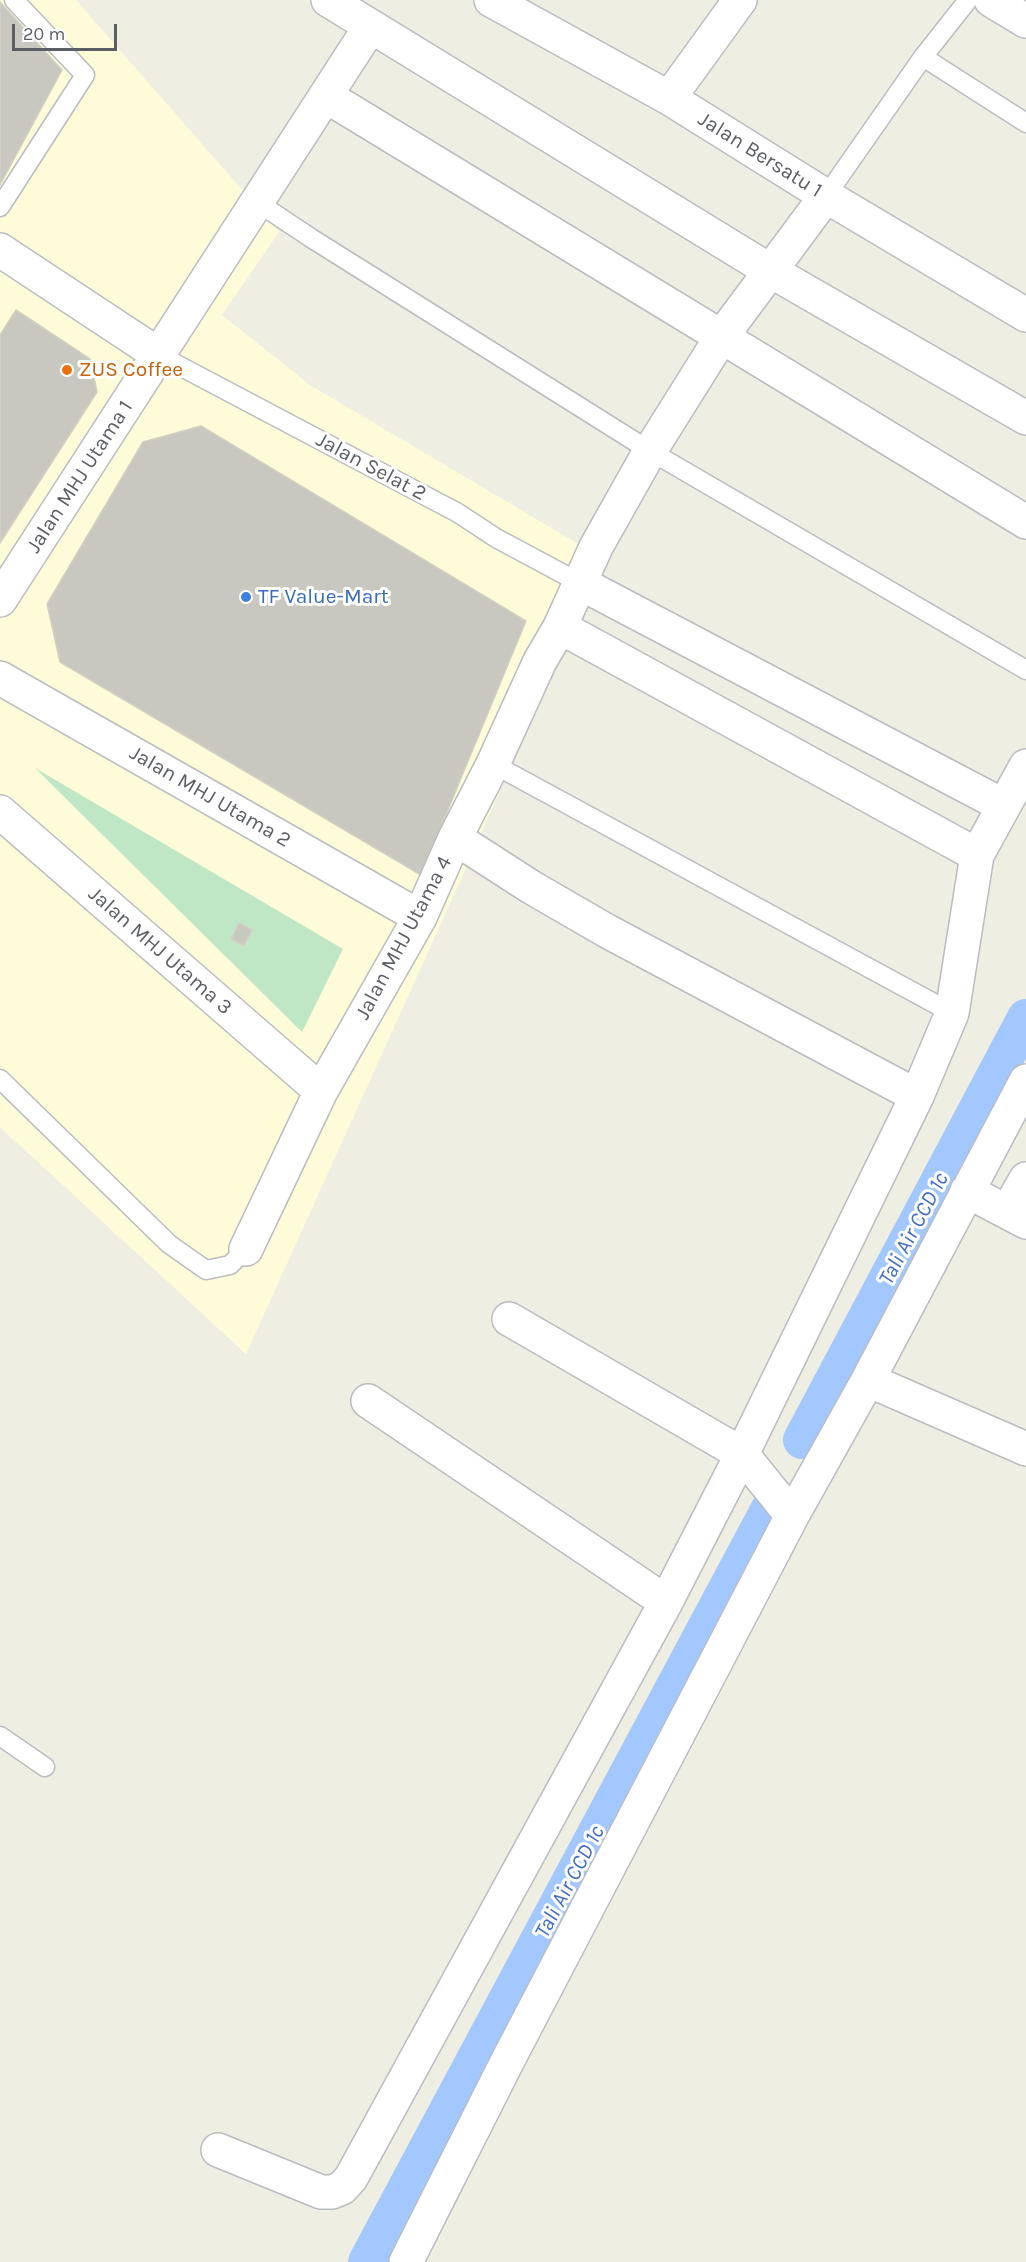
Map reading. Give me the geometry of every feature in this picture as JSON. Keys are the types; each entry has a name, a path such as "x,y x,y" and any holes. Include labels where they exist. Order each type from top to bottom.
{"street":[{"path":"328,0 769,270 1026,418"},
{"name":"Jalan Bersatu 1","path":"491,0 669,98 826,196 1026,315"},
{"path":"669,98 740,0"},
{"path":"991,0 1026,21"},
{"name":"Jalan MHJ Utama 1","path":"2,591 159,355 370,27"},
{"path":"326,96 1026,522"},
{"name":"Jalan MHJ Utama 4","path":"246,1249 321,1091 420,917 455,838 493,764 540,661 560,627 596,547 650,451 722,336 826,196"},
{"path":"0,250 159,355"},
{"path":"580,582 1004,806"},
{"path":"560,627 977,855"},
{"name":"Jalan MHJ Utama 2","path":"0,678 420,917"},
{"path":"218,2150 321,2193 342,2188 351,2178 666,1602 742,1454 917,1096 952,1013 977,855 1026,766"},
{"name":"Jalan MHJ Utama 3","path":"0,812 321,1091"},
{"path":"455,838 531,888 607,931 917,1096"},
{"path":"406,2262 792,1516 868,1380 1026,1081"},
{"path":"967,1191 1017,1217 1026,1179"},
{"path":"509,1319 742,1454 792,1516"},
{"path":"868,1380 1026,1449"},
{"path":"368,1401 666,1602"}],"lane":[{"path":"0,207 85,75 14,0"},
{"path":"826,196 923,57 968,0"},
{"path":"923,57 1026,123"},
{"path":"257,202 310,238 650,451 1026,670"},
{"name":"Jalan Selat 2","path":"159,355 458,513 496,538 580,582"},
{"path":"493,764 952,1013"},
{"path":"0,1079 169,1244 206,1270 230,1265 246,1249"},
{"path":"0,1736 45,1767"}],"shaded area":[{"path":"0,0 76,0 279,232 222,315 310,385 602,558 463,875 246,1354 0,1127"}],"green space":[{"path":"35,768 343,949 302,1032"}],"building":[{"path":"0,2 62,70 0,185"},
{"path":"16,310 90,359 97,392 0,543 0,335"},
{"path":"201,426 526,621 421,875 60,662 47,604 143,442"},
{"path":"239,923 252,930 244,946 231,939"}],"waterway":[{"name":"Tali Air CCD 1c","path":"802,1440 1026,1018"},
{"name":"Tali Air CCD 1c","path":"367,2262 773,1503"}],"place":[{"name":"ZUS Coffee","path":"67,370"},
{"name":"TF Value-Mart","path":"246,597"}]}
